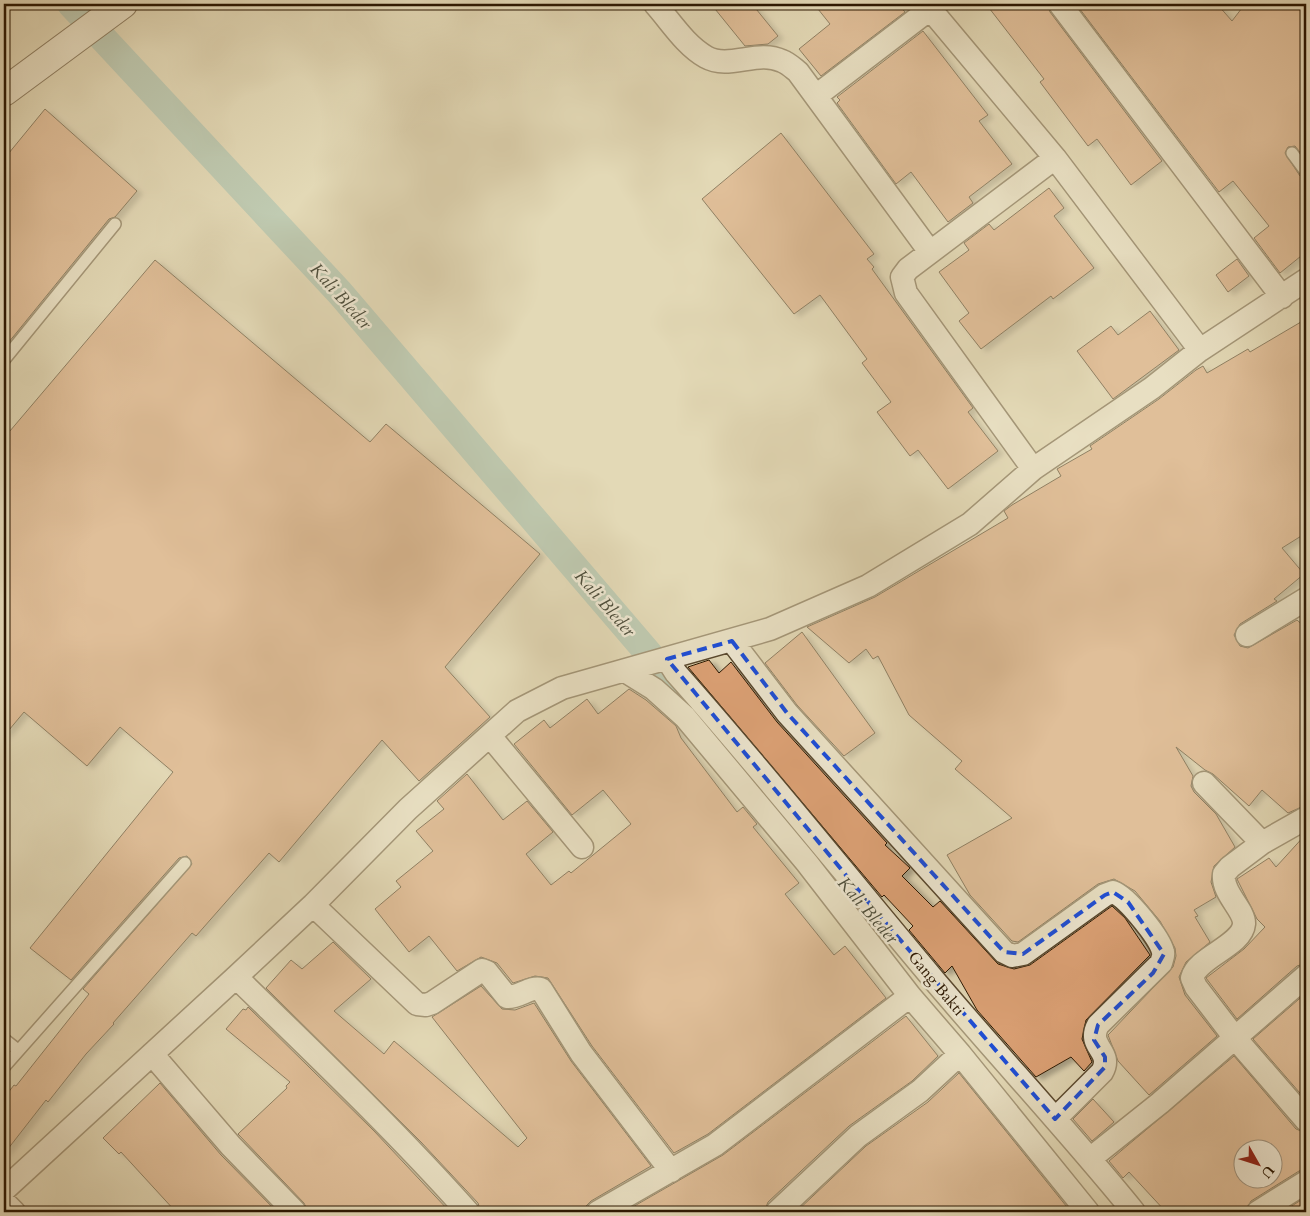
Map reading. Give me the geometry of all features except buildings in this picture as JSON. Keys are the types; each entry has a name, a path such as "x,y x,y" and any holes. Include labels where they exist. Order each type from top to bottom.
{"main road":[{"path":"4,92 120,6"}],"street":[{"path":"655,4 690,45 708,58 728,62 761,57 782,60 798,72 930,252"},
{"path":"1060,4 1282,297"},
{"path":"816,96 928,6 1055,158 1200,350"},
{"path":"1033,469 906,293 902,278 908,269 1055,158"},
{"path":"4,1190 314,905 408,809 517,710 562,688 631,670 770,629 868,586 970,524 1033,469 1152,388 1200,350 1306,280"},
{"path":"1247,635 1306,600"},
{"path":"732,641 787,713 1004,952 1012,956 1024,954 1046,936 1105,895 1113,892 1128,902 1160,943 1164,954 1161,963 1098,1025 1095,1031 1095,1044 1105,1057 1102,1072 1055,1119"},
{"name":"Gang Bakti","path":"664,660 758,766 890,928 1091,1158 1134,1212"},
{"path":"631,670 685,717 807,863 910,996 960,1054 1077,1208"},
{"path":"490,736 582,847"},
{"path":"1204,783 1262,843"},
{"path":"1306,818 1262,843 1230,867 1224,874 1226,888 1243,920 1241,930 1231,942 1195,970 1192,978 1196,987 1235,1038 1306,1120"},
{"path":"314,905 417,1004 426,1005 432,1003 482,970 487,972 507,997 514,997 535,988 541,989 581,1053 670,1171"},
{"path":"1091,1158 1306,976"},
{"path":"236,977 423,1161 468,1212"},
{"path":"598,1212 715,1144 910,996"},
{"path":"152,1054 231,1146 295,1212"},
{"path":"777,1212 858,1136 920,1091 960,1054"},
{"path":"1258,1212 1306,1182"},
{"path":"4,1202 14,1212"}],"lane":[{"path":"1292,154 1306,172"},
{"path":"4,360 115,224"},
{"path":"4,1067 185,863"},
{"path":"4,1039 18,1050"}],"highlighted area":[{"path":"732,641 787,713 1004,952 1023,954 1105,895 1113,892 1128,902 1164,954 1153,973 1098,1025 1094,1040 1105,1057 1105,1067 1055,1119 884,921 667,659"}],"waterway":[{"name":"Kali Bleder","path":"71,4 340,293 672,681"}]}
